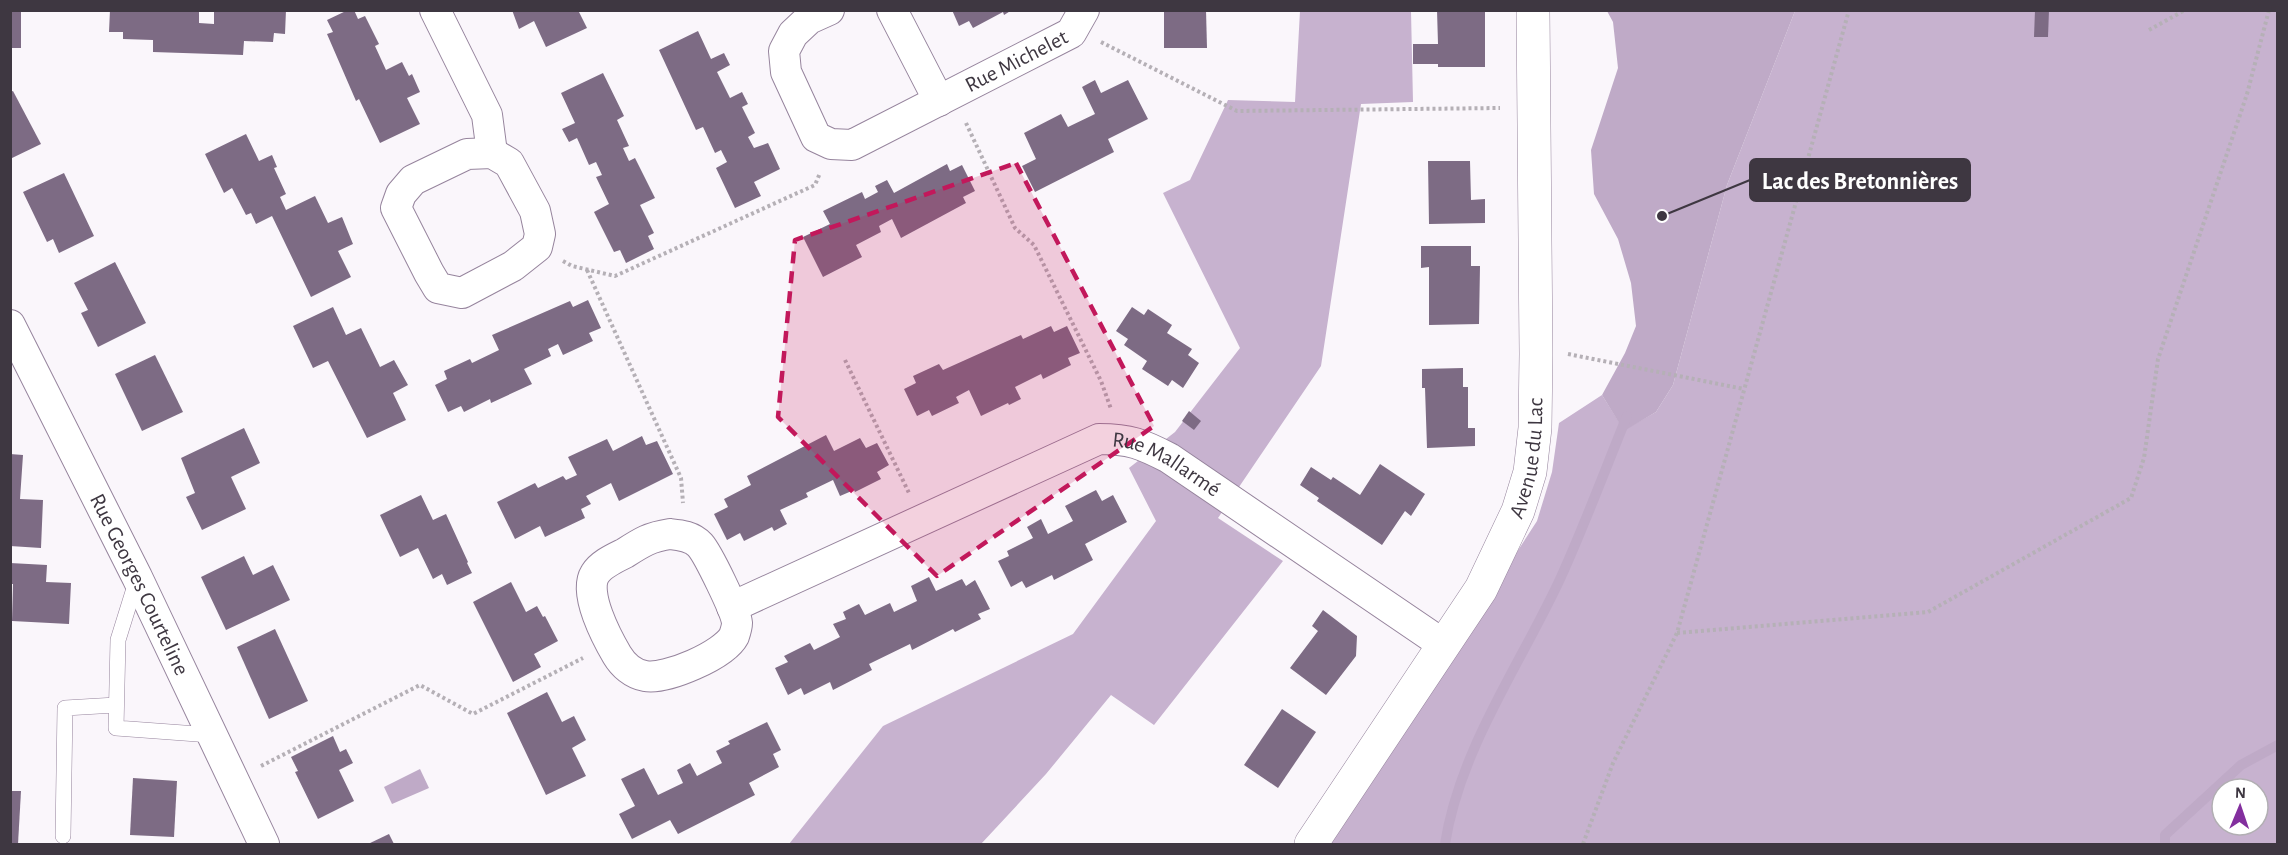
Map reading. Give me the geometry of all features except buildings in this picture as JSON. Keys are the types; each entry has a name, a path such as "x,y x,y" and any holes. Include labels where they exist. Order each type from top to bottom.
{"street":[{"path":"435,10 487,115 492,153"},
{"path":"829,10 809,19 793,34 784,51 786,72 816,137 831,144"},
{"path":"892,10 947,97"},
{"name":"Avenue du Lac","path":"1311,844 1481,589 1518,511 1527,482 1535,428 1536,354 1533,10"},
{"name":"Rue Michelet","path":"831,144 852,145 947,97 1078,22"},
{"path":"492,153 509,163 535,211 540,234 537,247 513,266 462,294 438,288 396,208 401,194 413,180 467,154 492,153"},
{"name":"Rue Georges Courteline","path":"10,325 137,577 264,844"},
{"name":"Rue Mallarmé","path":"732,607 1099,439 1116,439 1132,441 1169,458 1444,645"},
{"path":"670,534 685,536 699,544 732,607 737,624 734,637 721,650 682,669 645,676 629,670 619,659 605,635 592,596 592,581 595,574 605,565 651,537 670,534"}],"lane":[{"path":"137,577 118,640 116,728 211,735"},
{"path":"63,836 65,708 116,705"}],"path":[{"path":"1583,844 1613,764 1677,633 1849,10"},
{"path":"2150,30 2185,10"},
{"path":"1677,633 1928,612 2130,498 2144,458 2158,359 2247,94 2269,10"},
{"path":"1078,22 1103,42 1237,111 1534,107"},
{"path":"947,97 1015,228 1034,245 1101,381 1111,410 1116,439"},
{"path":"537,247 572,266 615,276 815,185 831,144"},
{"path":"586,269 681,478 685,536"},
{"path":"1536,354 1565,354 1744,389"},
{"path":"844,360 913,502"},
{"path":"233,780 420,685 473,714 611,645"}],"highlighted area":[{"path":"1016,163 1154,426 937,576 778,417 795,240"}],"shaded area":[{"path":"1300,11 1411,11 1413,102 1361,104 1321,366 1218,518 1283,561 1154,725 1111,695 1046,774 981,844 789,844 883,726 1073,634 1156,521 1129,468 1175,432 1240,348 1163,193 1190,180 1228,100 1295,102"},
{"path":"1607,11 1795,11 1727,185 1673,385 1656,412 1624,431 1602,395 1625,353 1636,326 1631,283 1618,239 1594,194 1591,150 1618,68 1613,22"},
{"path":"1795,11 2277,11 2277,844 1327,844 1537,521 1552,472 1559,423 1602,395 1624,430 1656,412 1673,385 1727,185"},
{"path":"420,769 429,788 392,804 384,787"}],"waterway":[{"path":"1445,844 1464,774 1478,740 1561,577 1627,416"},
{"path":"2165,844 2165,835 2241,765 2278,745"}],"place":[{"name":"Lac des Bretonnières","path":"1662,216"}]}
